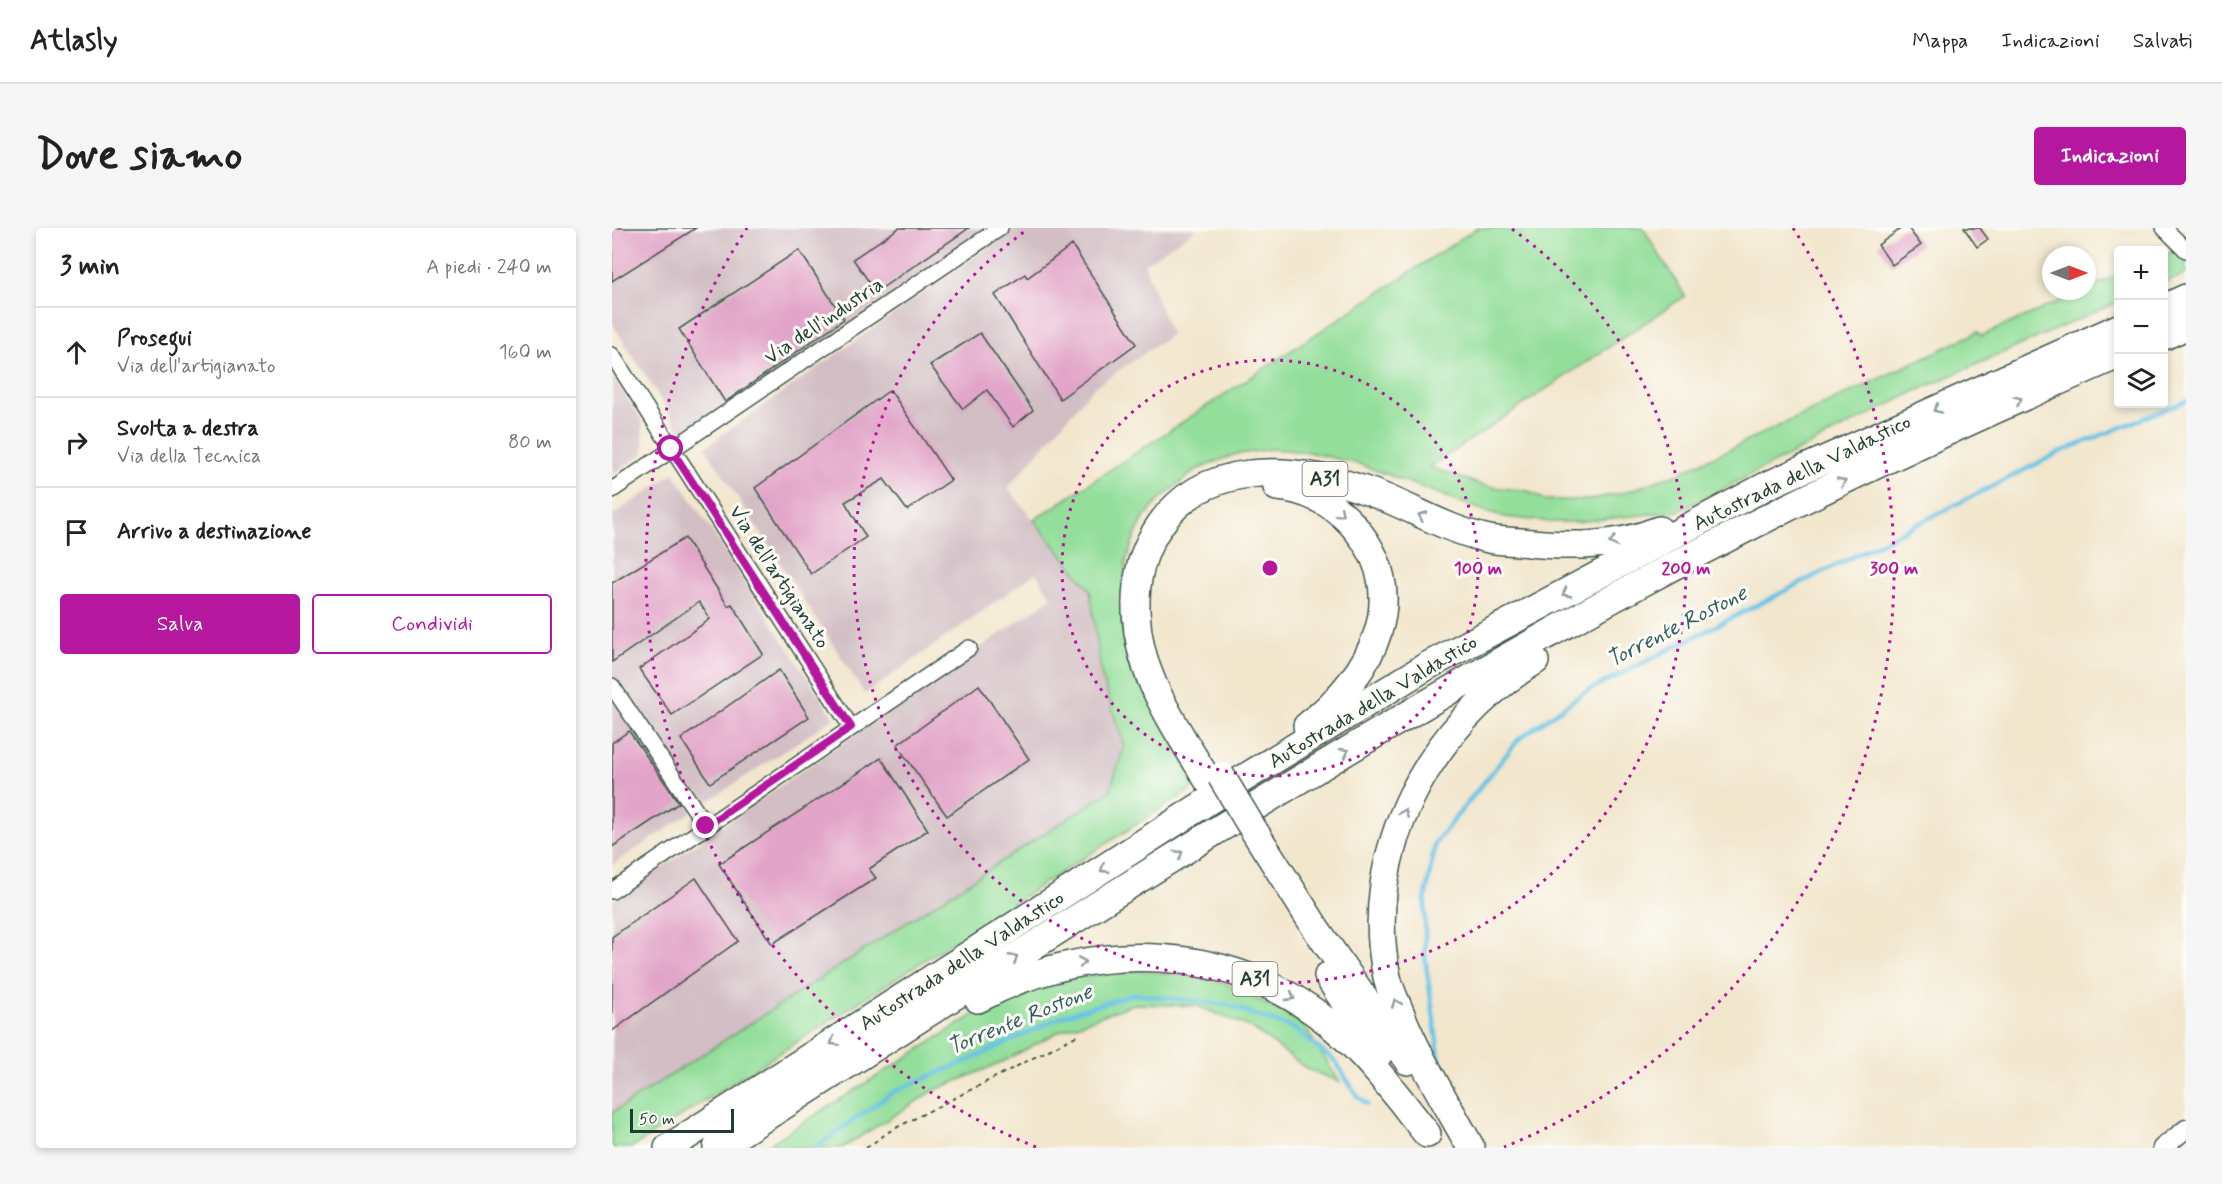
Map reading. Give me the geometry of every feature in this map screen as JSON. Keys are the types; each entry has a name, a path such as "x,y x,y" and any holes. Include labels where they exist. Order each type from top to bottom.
{"highway":[{"path":"2168,306 2186,298"},
{"path":"2168,334 2186,326"},
{"name":"Autostrada della Valdastico","path":"668,1148 1224,780 1428,666 1766,486 2114,330"},
{"name":"Autostrada della Valdastico","path":"717,1148 1170,859 1355,746 1604,603 1789,507 2114,357"},
{"name":"A31","path":"1224,780 1152,683 1141,647 1136,613 1136,581 1144,554 1154,534 1169,514 1184,498 1197,490 1225,478 1255,473 1291,473 1313,476 1371,492 1432,520 1488,539 1549,545 1601,545 1644,536 1766,486"},
{"name":"A31","path":"1224,780 1317,718 1343,692 1367,660 1378,632 1382,587 1379,573 1366,543 1344,516 1316,497 1301,491 1282,487 1254,486 1226,490 1211,497 1181,520 1165,542 1153,568 1149,585 1148,620 1155,656 1171,693 1224,780 1247,832 1431,1141"},
{"name":"A31","path":"1470,1148 1403,1020 1387,979 1381,932 1384,892 1399,828 1414,788 1455,730 1512,675 1789,507"},
{"name":"A31","path":"1247,832 1470,1148"},
{"name":"A31","path":"740,1148 951,1013 987,994 1026,976 1050,969 1100,959 1125,957 1151,957 1207,964 1242,974 1287,994 1310,1008 1339,1031 1366,1059 1431,1141"}],"street":[{"name":"Via dell'industria","path":"612,489 1000,228"},
{"path":"2164,228 2186,250"},
{"name":"Via dell'artigianato","path":"612,355 851,727"},
{"path":"612,891 969,648"},
{"path":"612,686 706,826"},
{"path":"2162,1148 2186,1129"}],"path":[{"path":"866,1148 890,1131 1080,1034"}],"shaded area":[{"path":"612,228 986,228 685,438 612,323"},
{"path":"1015,228 1198,228 1144,264 1171,335 1093,388 1008,488 1090,590 1101,673 1124,746 1110,791 612,1113 612,902 1052,598 1036,573 865,694 705,447"},
{"path":"612,376 642,420 644,453 612,474"},
{"path":"674,473 834,718 612,865 612,516"}],"green space":[{"path":"1477,228 1643,228 1685,296 1430,467 1485,486 1528,491 1545,500 1587,500 1626,492 1679,473 1978,332 1981,336 2063,300 2096,300 2096,285 2114,277 2114,304 1914,392 1679,511 1576,522 1505,517 1359,464 1308,452 1271,449 1233,455 1196,470 1160,499 1144,518 1126,561 1123,613 1198,785 631,1148 612,1148 612,1113 1110,791 1124,746 1101,673 1090,590 1034,520"},
{"path":"2177,249 2186,258 2186,274 2168,281 2168,253"},
{"path":"1137,971 1202,977 1226,984 1283,1012 1304,1026 1340,1082 1307,1069 1252,1028 1197,1006 1134,1004 1060,1031 1000,1063 933,1091 842,1148 763,1148 999,999 1070,978"}],"building":[{"path":"612,228 696,228 612,281"},
{"path":"899,228 969,228 876,292 853,259"},
{"path":"1902,228 1908,228 1921,245 1892,265 1878,245"},
{"path":"1964,228 1980,228 1988,239 1977,247"},
{"path":"1072,245 1136,344 1060,399 995,295 1025,274 1027,278"},
{"path":"799,250 844,319 725,402 679,329"},
{"path":"980,333 1033,410 1013,427 987,390 963,409 930,365"},
{"path":"890,390 951,480 907,510 884,479 845,502 866,537 811,574 755,488"},
{"path":"685,538 728,606 732,604 763,654 672,715 639,669 710,619 699,602 612,662 612,583"},
{"path":"779,670 809,717 710,783 681,739"},
{"path":"979,685 1029,759 947,816 897,745"},
{"path":"629,731 679,803 612,847 612,743"},
{"path":"881,758 928,830 869,869 876,878 772,944 719,864"},
{"path":"696,878 738,941 612,1031 612,937"}],"waterway":[{"name":"Torrente Rostone","path":"1437,1068 1440,1062 1425,957 1425,901 1435,843 1519,739 1583,693 2060,452 2186,401"},
{"name":"Torrente Rostone","path":"814,1148 893,1092 976,1057 1065,1015 1134,994 1228,1005 1295,1029 1336,1062 1357,1096 1367,1104"}],"route":[{"path":"671,449 851,727 706,826"}]}
